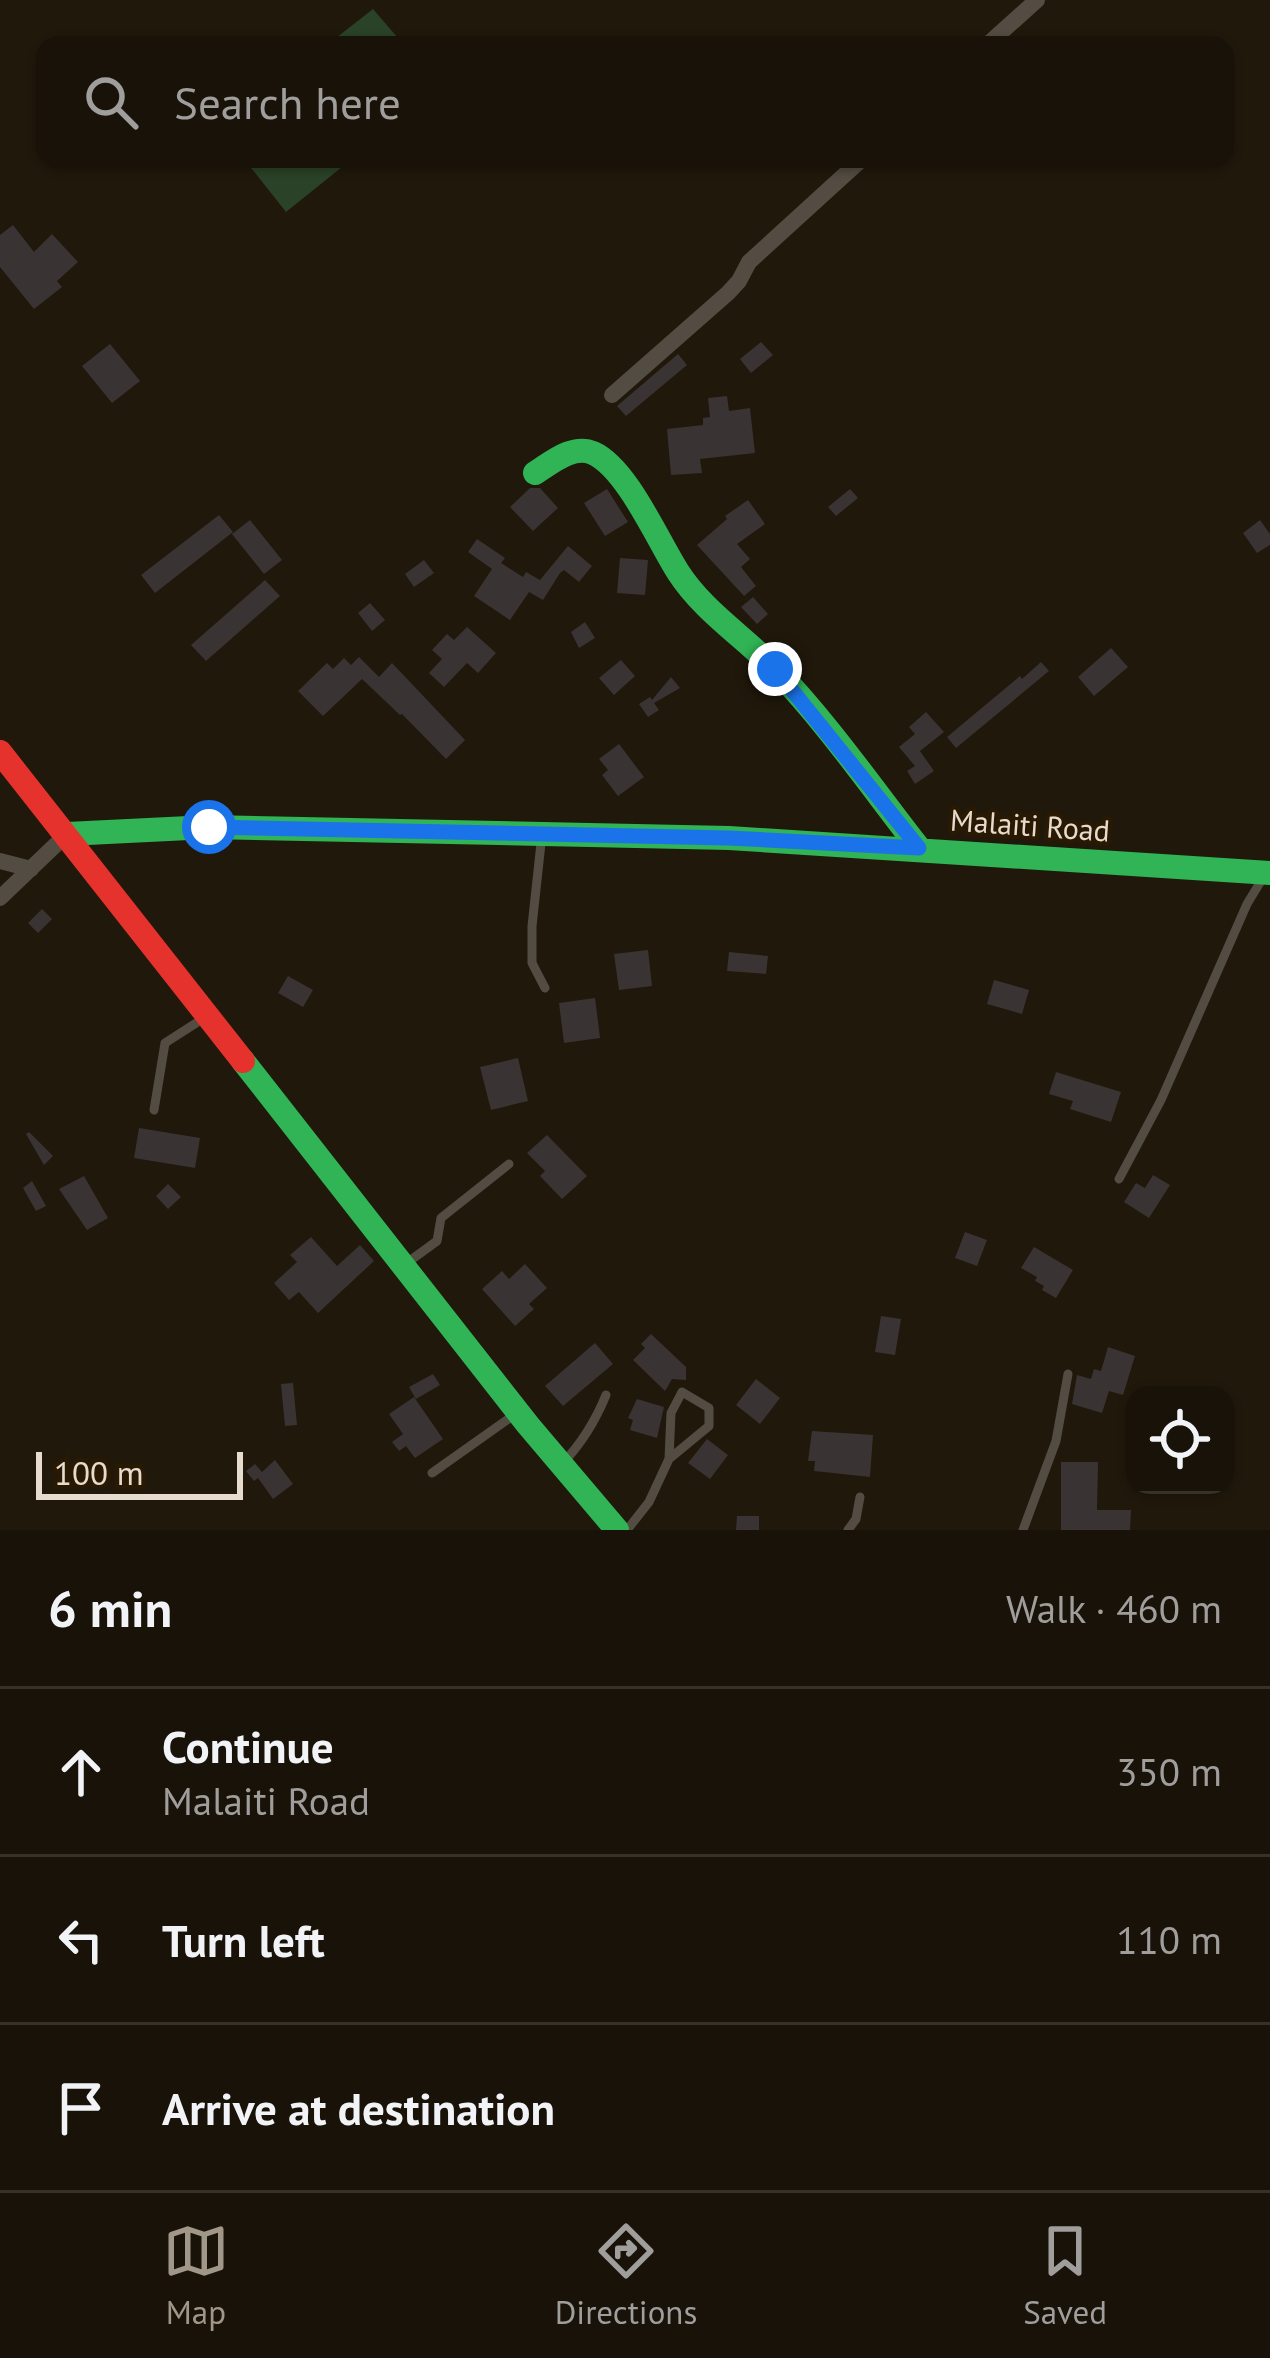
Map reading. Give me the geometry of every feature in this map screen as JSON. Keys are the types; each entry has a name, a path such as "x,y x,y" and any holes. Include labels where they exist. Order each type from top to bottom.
{"street":[{"path":"997,36 1036,0"},
{"path":"612,394 728,293 749,262 852,168"},
{"path":"535,473 577,451 590,450 610,467 660,534 688,586 775,669 919,848"},
{"path":"0,752 518,1412 617,1530"},
{"name":"Malaiti Road","path":"67,835 209,827 729,838 1268,872"},
{"path":"0,898 67,835"},
{"path":"0,861 31,869"}],"lane":[{"path":"542,835 532,963 545,988"},
{"path":"1119,1179 1161,1100 1247,904 1268,872"},
{"path":"154,1110 165,1043 209,1015"},
{"path":"404,1264 436,1241 441,1218 509,1164"},
{"path":"1023,1530 1056,1441 1068,1374"},
{"path":"628,1530 650,1502 669,1459 671,1412 682,1392 710,1408 710,1426 669,1459"},
{"path":"562,1464 595,1422 606,1395"},
{"path":"432,1473 518,1412"},
{"path":"848,1530 856,1519 860,1497"}],"green space":[{"path":"373,9 396,36 338,36"},
{"path":"251,168 341,168 286,212"}],"building":[{"path":"13,225 34,252 52,234 78,262 57,281 62,287 34,309 0,267 0,235"},
{"path":"761,342 773,355 751,373 740,359"},
{"path":"110,344 140,381 112,403 82,366"},
{"path":"678,354 687,365 626,416 617,406"},
{"path":"727,396 729,411 750,408 755,453 700,459 702,473 671,475 667,429 703,425 703,418 710,417 708,398"},
{"path":"530,488 540,488 558,508 533,531 510,507"},
{"path":"607,489 628,522 605,536 584,503"},
{"path":"850,489 858,498 836,516 828,507"},
{"path":"748,500 765,524 737,544 750,559 741,567 756,586 744,596 697,545"},
{"path":"219,515 233,532 155,593 141,575"},
{"path":"250,520 282,560 264,574 232,534"},
{"path":"1260,520 1270,534 1270,545 1257,553 1243,533"},
{"path":"477,539 523,577 526,572 540,580 568,546 592,566 579,582 564,570 543,600 529,592 510,620 474,596 492,569 468,552"},
{"path":"620,558 648,560 645,595 617,593"},
{"path":"424,560 434,573 414,587 405,574"},
{"path":"265,580 280,596 206,661 191,645"},
{"path":"753,597 768,614 757,624 741,607"},
{"path":"370,603 385,620 372,631 358,613"},
{"path":"585,622 595,638 579,648 571,632"},
{"path":"467,627 496,653 478,673 467,663 444,687 429,673 442,659 432,650 447,634 454,640"},
{"path":"1111,648 1128,667 1094,696 1078,677"},
{"path":"359,657 379,677 392,663 465,740 446,759 362,679 323,716 298,691 327,663 333,669 344,658 351,665"},
{"path":"621,660 635,676 614,695 599,678"},
{"path":"1041,662 1049,671 956,748 947,737"},
{"path":"671,677 680,688 654,703 659,710 648,717 639,704 652,700"},
{"path":"926,712 944,732 920,751 934,771 915,784 907,771 915,766 899,747 915,734 909,727"},
{"path":"619,744 644,777 618,796 602,775 608,770 599,759"},
{"path":"42,909 52,919 38,933 28,923"},
{"path":"648,950 652,986 619,990 614,954"},
{"path":"729,952 768,956 766,974 727,971"},
{"path":"288,976 313,990 303,1007 278,993"},
{"path":"994,980 1029,990 1022,1014 987,1004"},
{"path":"595,998 600,1038 564,1043 559,1003"},
{"path":"518,1058 528,1101 491,1110 480,1067"},
{"path":"1056,1072 1121,1092 1111,1122 1070,1109 1073,1101 1049,1094"},
{"path":"139,1128 200,1138 195,1168 134,1158"},
{"path":"26,1134 53,1156 44,1165"},
{"path":"547,1135 587,1176 562,1199 527,1153"},
{"path":"1153,1175 1170,1185 1149,1218 1124,1202 1136,1183 1145,1188"},
{"path":"84,1176 108,1218 87,1230 59,1189"},
{"path":"32,1181 46,1206 36,1211 23,1188"},
{"path":"168,1184 181,1197 168,1209 156,1196"},
{"path":"965,1232 987,1240 977,1266 955,1258"},
{"path":"311,1237 337,1266 360,1245 374,1261 318,1313 299,1292 289,1300 274,1283 297,1262 290,1255"},
{"path":"1034,1247 1073,1270 1056,1298 1021,1268"},
{"path":"525,1264 547,1288 515,1326 482,1289 502,1271 509,1279"},
{"path":"881,1316 901,1319 895,1355 875,1352"},
{"path":"651,1334 686,1367 686,1380 672,1379 665,1391 633,1360"},
{"path":"595,1343 613,1364 563,1406 545,1386"},
{"path":"1108,1347 1135,1356 1123,1395 1109,1391 1102,1413 1072,1404 1077,1375 1091,1379 1094,1369 1101,1371"},
{"path":"433,1374 440,1385 416,1399 409,1387"},
{"path":"756,1379 780,1398 760,1424 736,1405"},
{"path":"293,1383 297,1425 285,1426 281,1384"},
{"path":"414,1397 443,1439 415,1458 406,1446 399,1451 392,1442 403,1434 389,1414"},
{"path":"637,1399 664,1407 657,1438 630,1430 633,1420 628,1418"},
{"path":"812,1431 873,1435 870,1477 814,1471 815,1461 808,1461"},
{"path":"707,1439 728,1455 710,1479 688,1463"},
{"path":"275,1460 293,1484 273,1499 258,1478 254,1481 246,1471 255,1464 262,1472"},
{"path":"1061,1462 1098,1462 1097,1510 1131,1510 1130,1530 1061,1530"},
{"path":"737,1516 759,1516 759,1530 736,1530"}],"traffic: fast":[{"path":"535,473 578,451 606,461 630,489 688,586 794,690 919,848"},
{"path":"67,834 209,827 729,838 1270,873"},
{"path":"243,1061 528,1425 617,1530"}],"traffic: jam":[{"path":"0,752 243,1061"}],"route":[{"path":"209,827 729,838 919,848 775,669"}]}
